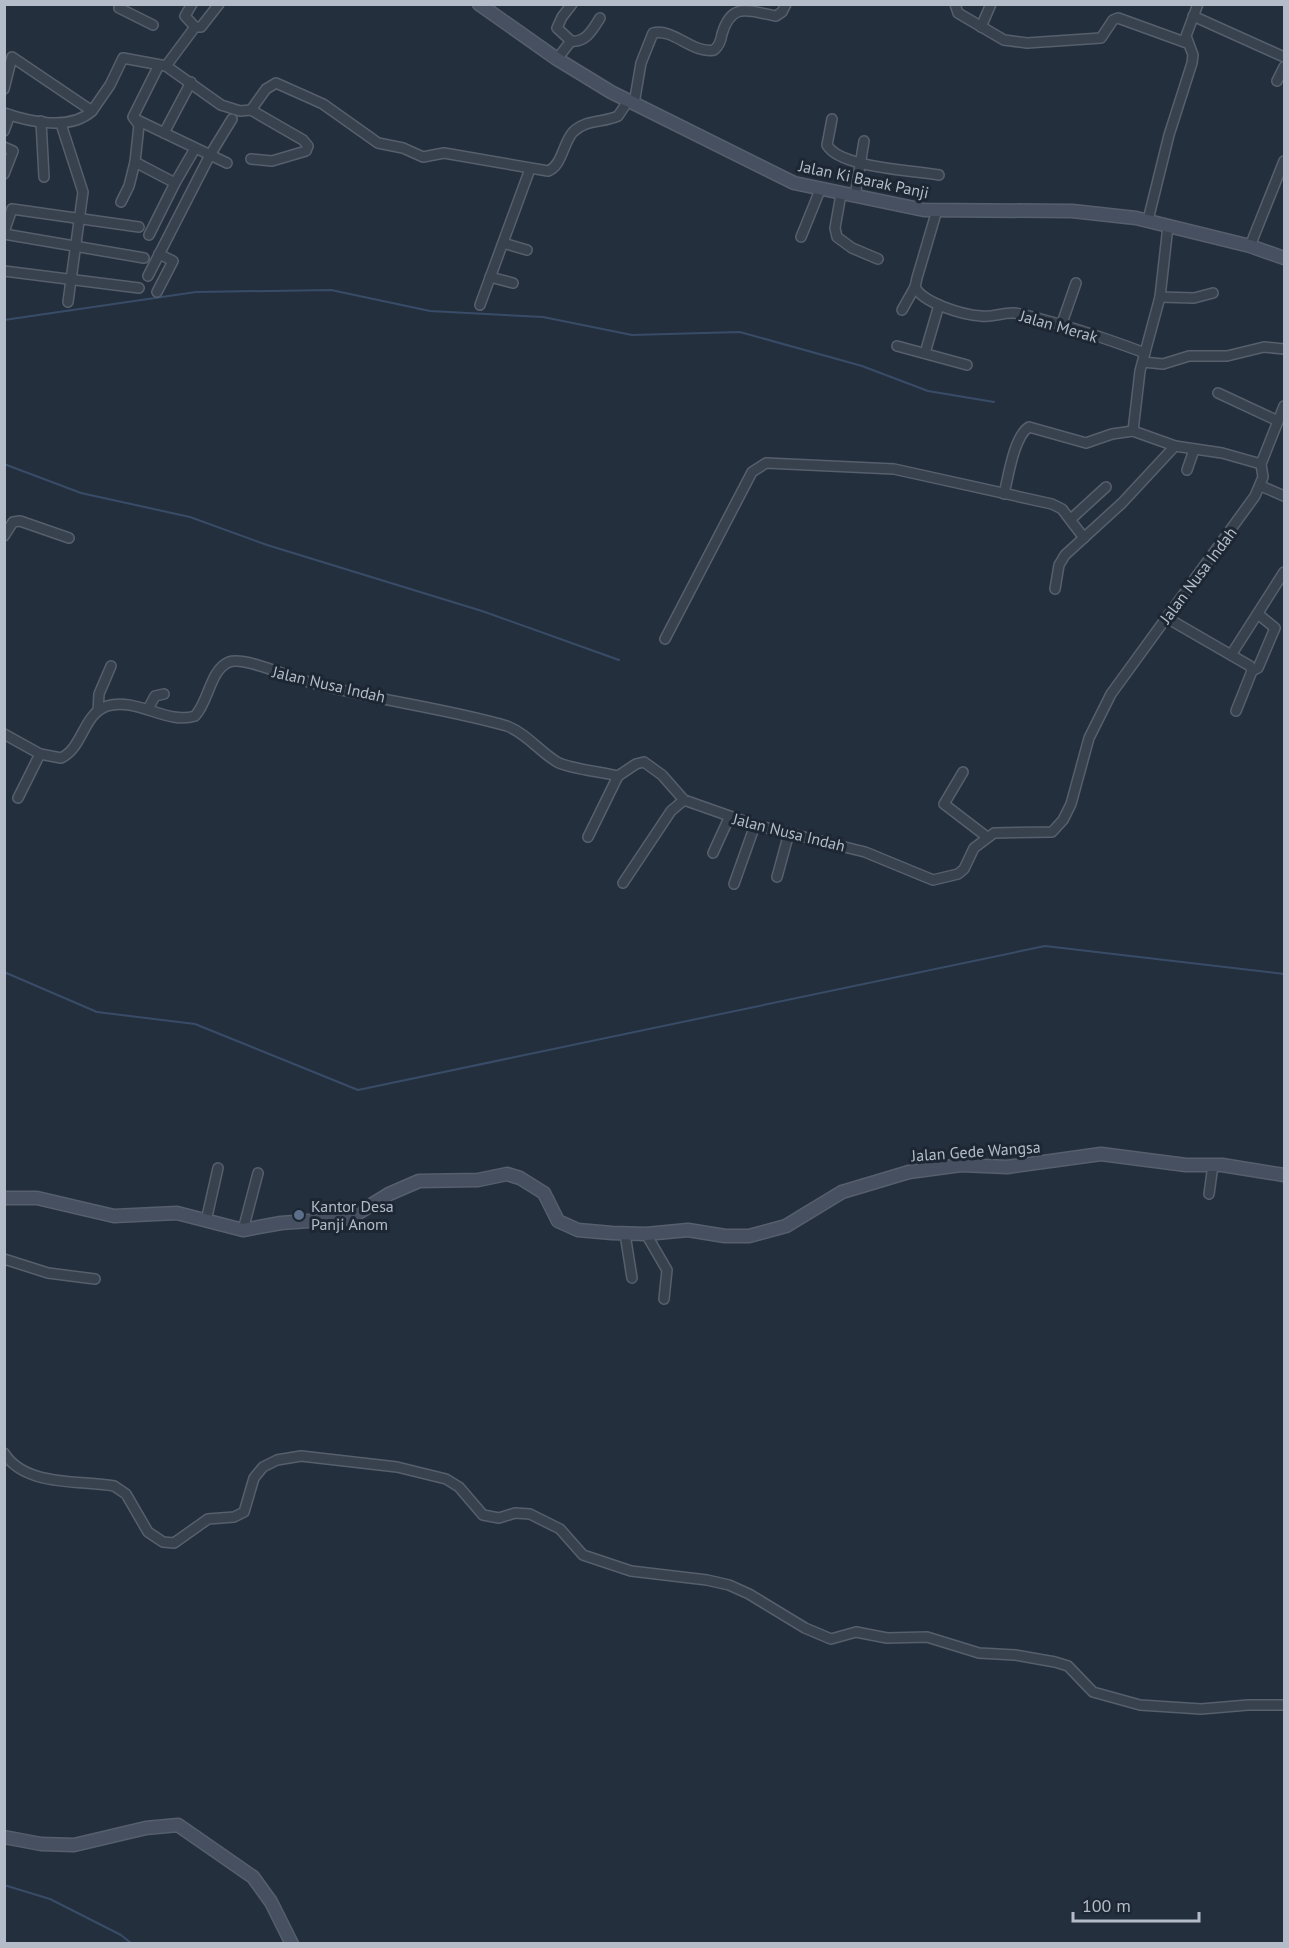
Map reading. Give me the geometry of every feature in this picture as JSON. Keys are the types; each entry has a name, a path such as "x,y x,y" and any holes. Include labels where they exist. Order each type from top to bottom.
{"street":[{"path":"192,4 184,16 195,27 201,27 219,4"},
{"name":"Jalan Ki Barak Panji","path":"479,4 557,60 631,103 788,180 820,190 905,207 937,210 1072,211 1149,220 1250,246 1284,258"},
{"path":"572,4 562,16 557,28 571,40 582,40 600,18"},
{"path":"251,110 266,89 276,83 315,100 378,143 403,148 423,157 444,153 530,169 552,170 576,129 593,122 614,118 631,103 641,63 653,33 668,34 705,51 714,50 719,45 726,24 733,13 745,10 776,16 782,12 786,4"},
{"path":"955,4 958,13 981,27 1004,40 1024,44 1098,39 1105,35 1113,20 1118,18 1187,43"},
{"path":"981,27 991,4"},
{"path":"1149,220 1169,135 1192,63 1193,55 1187,43 1187,28 1197,4"},
{"path":"118,9 153,25"},
{"path":"1193,16 1284,57"},
{"path":"133,117 163,66 195,27"},
{"path":"557,60 571,40"},
{"path":"4,89 8,54 92,111"},
{"path":"4,131 7,114 61,124 76,121 92,111 110,85 123,58 163,66 191,82 221,105 240,111 251,110 303,140 309,146 306,152 290,158 272,161 251,159"},
{"path":"1277,81 1284,67"},
{"path":"164,133 191,82"},
{"path":"133,117 227,163"},
{"path":"121,202 129,186 135,162 139,125 133,117"},
{"path":"148,276 210,155 232,119"},
{"path":"832,119 827,145 838,156 860,163 939,175"},
{"path":"41,121 44,177"},
{"path":"61,124 82,183 81,217 68,302"},
{"path":"855,196 864,141"},
{"path":"4,147 13,151 4,174"},
{"path":"149,235 193,152"},
{"path":"1250,246 1284,161"},
{"path":"135,162 175,183"},
{"path":"480,305 530,169"},
{"path":"801,237 820,190"},
{"path":"841,194 835,228 837,237 852,248 878,259"},
{"path":"139,227 12,209 4,233 144,258"},
{"path":"902,310 915,287 937,210"},
{"path":"1133,431 1144,357 1160,297 1168,226"},
{"path":"503,243 527,250"},
{"path":"157,292 174,261 159,254"},
{"path":"4,271 139,288"},
{"path":"490,277 513,283"},
{"path":"1061,326 1076,283"},
{"name":"Jalan Merak","path":"915,287 920,294 939,305 982,317 1006,312 1015,313 1061,326 1163,364 1189,356 1227,356 1264,347 1284,349"},
{"path":"1160,297 1194,298 1213,292"},
{"path":"925,353 939,305"},
{"path":"897,346 967,365"},
{"path":"1218,393 1278,421"},
{"path":"1284,406 1261,464 1263,471 1261,486 1284,496"},
{"path":"1004,494 1012,459 1026,429 1086,443 1112,434 1133,431 1175,446 1222,453 1261,464"},
{"path":"1055,589 1062,560 1122,503 1175,446"},
{"path":"1187,470 1194,450"},
{"path":"665,639 752,472 766,463 894,469 1058,506 1071,519 1083,538"},
{"name":"Jalan Nusa Indah","path":"98,711 118,705 148,709 180,718 195,716 205,703 219,668 235,660 308,681 507,726 528,737 558,763 618,776 636,764 644,762 662,775 684,800 729,818 865,852 933,880 958,874 964,869 974,848 987,837 1005,832 1044,834 1058,827 1071,804 1089,738 1111,694 1261,486"},
{"path":"1071,519 1106,487"},
{"path":"4,536 13,522 20,521 69,538"},
{"path":"1231,655 1284,572"},
{"path":"1236,711 1252,671 1258,668 1275,628 1258,614"},
{"path":"1167,618 1250,666 1252,671"},
{"path":"4,734 40,754 54,758 67,755 98,711 97,701 111,666"},
{"path":"148,709 155,696 164,694"},
{"path":"18,798 40,754"},
{"path":"963,772 944,804 987,837"},
{"path":"588,837 618,776"},
{"path":"623,883 672,811 684,800"},
{"path":"713,853 729,818"},
{"path":"734,884 755,825"},
{"path":"777,877 789,833"},
{"name":"Jalan Gede Wangsa","path":"4,1198 37,1198 114,1216 177,1213 243,1230 281,1223 350,1218 377,1200 418,1181 478,1180 507,1174 520,1178 544,1193 554,1216 565,1226 578,1230 646,1234 688,1230 725,1236 760,1234 786,1226 820,1203 851,1188 925,1169 962,1165 1007,1167 1101,1154 1186,1165 1213,1165 1284,1175"},
{"path":"1209,1194 1213,1165"},
{"path":"206,1221 218,1168"},
{"path":"243,1230 258,1173"},
{"path":"625,1234 633,1278"},
{"path":"646,1234 667,1270 664,1299"},
{"path":"4,1259 42,1272 95,1279"},
{"path":"4,1453 11,1463 27,1473 114,1486 126,1494 148,1532 163,1542 174,1543 208,1519 234,1517 244,1512 254,1478 263,1467 277,1460 301,1456 397,1467 453,1482 483,1515 490,1518 523,1513 544,1520 565,1534 583,1555 619,1568 729,1585 749,1594 805,1628 831,1639 856,1632 887,1638 927,1637 979,1653 1015,1655 1055,1662 1068,1666 1093,1692 1140,1705 1201,1709 1284,1705"},
{"path":"4,1837 41,1844 74,1845 146,1828 178,1826 253,1877 271,1902 292,1944"}],"waterway":[{"path":"4,320 196,292 331,290 430,311 543,317 632,335 740,332 862,366 928,391 994,402"},
{"path":"4,464 81,493 190,517 267,545 482,611 619,660"},
{"path":"4,972 97,1012 195,1024 358,1090 1045,946 1284,974"},
{"path":"4,1885 50,1899 121,1935 132,1944"}],"place":[{"name":"Kantor Desa Panji Anom","path":"299,1215"}]}
